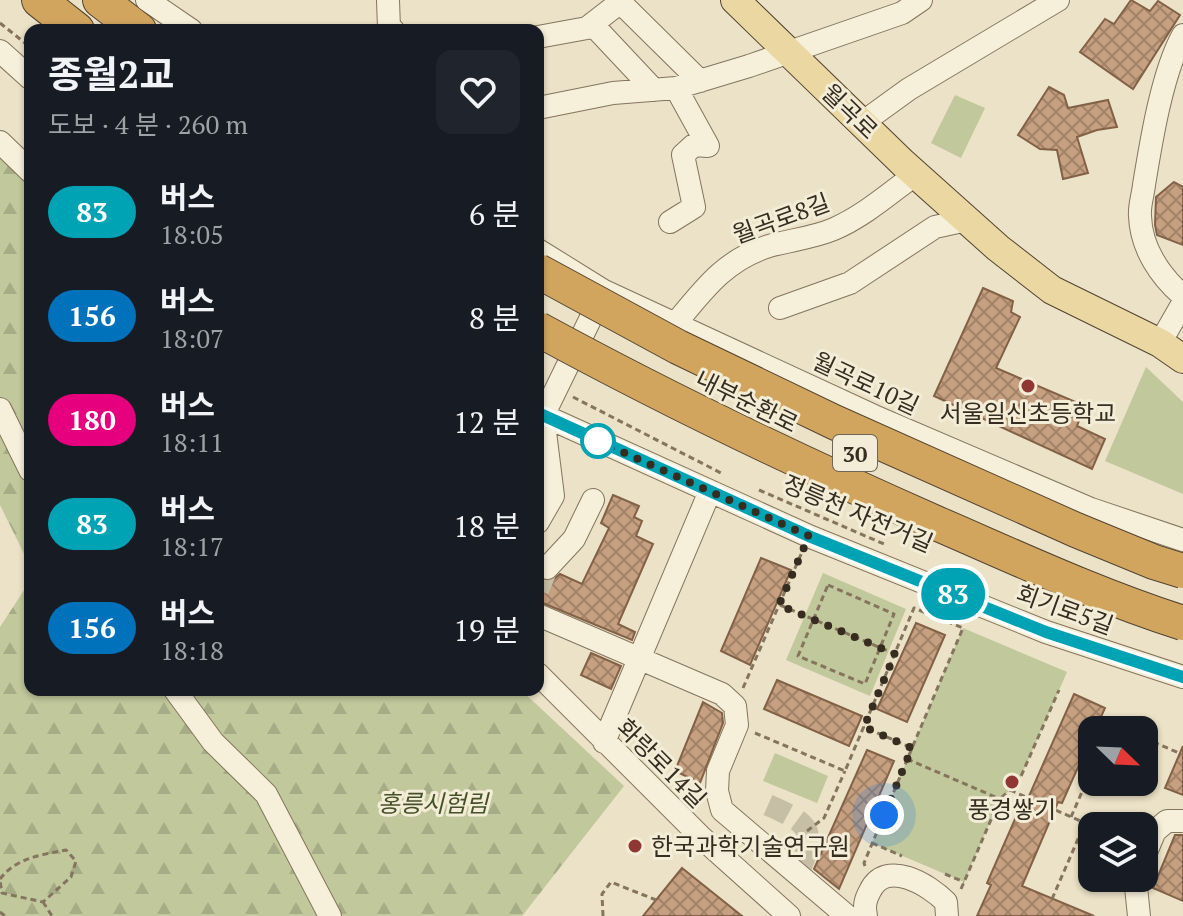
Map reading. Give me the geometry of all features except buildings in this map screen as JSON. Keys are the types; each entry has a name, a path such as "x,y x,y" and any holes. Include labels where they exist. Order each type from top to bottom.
{"highway":[{"path":"39,0 69,24"},
{"path":"100,0 131,24"},
{"path":"544,274 678,347 834,422 1076,530 1183,571"},
{"name":"내부순환로","path":"544,294 693,376 869,459 1103,563 1183,589"},
{"name":"내부순환로","path":"544,332 676,402 825,474 1093,591 1183,623"},
{"path":"544,357 674,426 848,505 1109,617 1183,641"}],"main road":[{"name":"월곡로","path":"735,0 916,174 1052,290 1160,343 1183,359"}],"street":[{"path":"147,0 182,24"},
{"path":"388,0 389,24"},
{"path":"544,107 700,81 921,0"},
{"path":"862,123 909,89 1055,1"},
{"path":"544,36 587,28 614,7 623,5 700,81"},
{"path":"592,24 665,89 708,146 694,145 683,155 694,207 670,222"},
{"path":"1183,35 1164,88 1140,217 1149,255 1166,281 1183,296"},
{"path":"0,51 24,73"},
{"path":"0,142 24,165"},
{"name":"월곡로8길","path":"676,323 702,291 740,257 835,229 916,174"},
{"path":"780,308 850,283 935,227 967,220"},
{"name":"월곡로10길","path":"544,254 604,291 981,463 1091,509 1183,540"},
{"path":"544,406 604,291"},
{"path":"1160,343 1183,303"},
{"path":"0,409 24,458"},
{"name":"회기로5길","path":"544,416 809,536 1046,632 1183,677"},
{"path":"544,439 553,496 544,512"},
{"path":"604,742 710,491"},
{"path":"547,568 574,539 593,500"},
{"path":"544,618 722,694 736,716 718,771 717,791 722,810 847,916"},
{"name":"화랑로14길","path":"544,680 702,838 789,916"},
{"path":"179,696 213,742 266,794 330,916"},
{"path":"1158,828 1167,821 1183,821"},
{"path":"866,916 864,905 872,886 885,876 901,875 933,889 946,902 947,916"},
{"path":"1137,892 1139,916"}],"path":[{"path":"0,23 24,42"},
{"path":"568,394 732,479"},
{"name":"정릉천 자전거길","path":"759,491 897,549"},
{"path":"809,536 736,716 845,771"},
{"path":"828,585 894,614 865,684 798,656 814,619 828,585"},
{"path":"779,605 895,654"},
{"path":"807,831 824,818 914,608 963,628 864,863 872,886"},
{"path":"959,894 1000,799 1018,783 1059,690"},
{"path":"864,727 912,748"},
{"path":"1158,744 1179,753"},
{"path":"907,759 1000,799"},
{"path":"1010,790 1078,820"},
{"path":"1071,817 1080,796"},
{"path":"1052,899 1078,839"},
{"path":"43,902 71,877 76,861 66,850 11,865 0,880 2,893 43,902 52,916"},
{"path":"603,916 602,894 611,882 656,900"},
{"path":"0,912 5,916"}],"green space":[{"path":"955,95 985,108 961,158 931,143"},
{"path":"0,156 24,177 24,554 0,505"},
{"path":"1146,367 1183,402 1183,494 1105,461"},
{"path":"823,573 906,609 870,696 786,660"},
{"name":"홍릉시험림","path":"24,590 24,696 527,696 624,786 522,916 0,916 0,627"},
{"path":"963,628 1067,672 1018,783 1000,799 964,882 872,843"},
{"path":"775,753 828,776 817,803 763,781"}],"tunnel":[{"path":"544,575 547,568"},
{"path":"768,805 794,818 806,830 807,847 798,874"}],"bus line":[{"name":"83","path":"544,416 811,537 1046,632 1183,677"}],"place":[{"name":"서울일신초등학교","path":"1028,386"},
{"name":"풍경쌓기","path":"1012,782"},
{"name":"한국과학기술연구원","path":"635,846"}],"route":[{"path":"598,441 809,536 779,605 895,654 864,727 912,748 884,815"}]}
